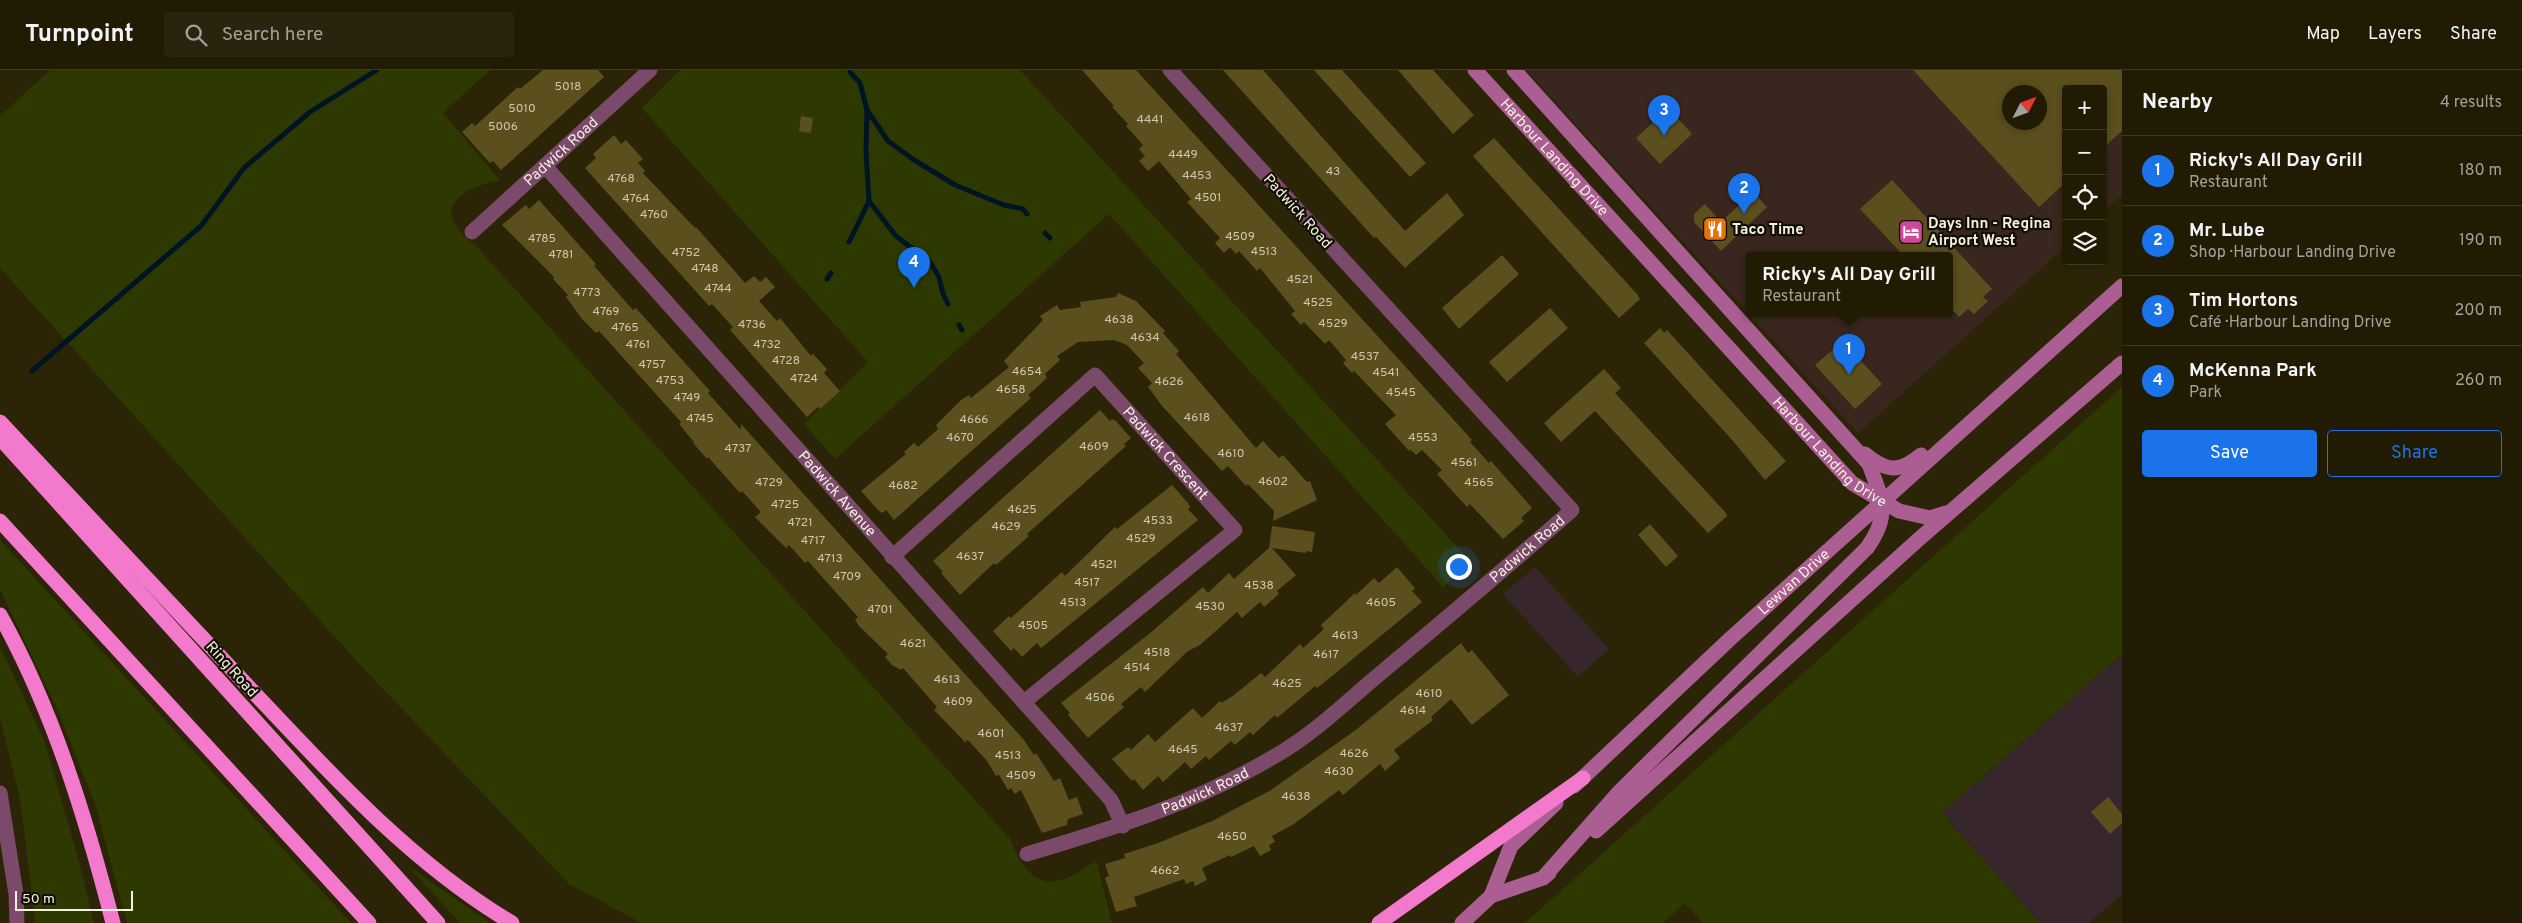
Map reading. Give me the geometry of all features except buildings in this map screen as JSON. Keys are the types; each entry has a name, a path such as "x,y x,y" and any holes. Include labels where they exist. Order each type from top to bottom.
{"highway":[{"path":"0,422 278,718 346,787 437,870 512,923"},
{"name":"Ring Road","path":"0,438 438,923"},
{"path":"0,521 369,923"},
{"path":"0,615 61,752 87,828 113,923"},
{"path":"1379,923 1583,778"}],"main road":[{"name":"Harbour Landing Drive","path":"1475,70 1816,446 1852,483 1883,501"},
{"name":"Harbour Landing Drive","path":"1514,70 1869,464 1883,501"},
{"name":"Lewvan Drive","path":"1491,896 1511,846 1731,638 2122,286"},
{"name":"Lewvan Drive","path":"1462,923 1491,896 1543,878 1950,512 2122,363"},
{"path":"1844,437 1877,464 1886,468 1906,466 2023,375"},
{"path":"1543,878 1620,791 1867,548 1878,532 1883,501 1900,512 1930,518 1950,512"}],"street":[{"name":"Padwick Road","path":"472,232 650,70"},
{"name":"Padwick Road","path":"1027,854 1124,826 1194,800 1278,755 1313,729 1470,600 1572,510 1170,70"},
{"name":"Padwick Avenue","path":"545,166 892,557 1111,800 1124,826"},
{"name":"Padwick Crescent","path":"892,557 1095,375 1235,530 1024,702"},
{"path":"0,793 15,886 17,923"}],"shaded area":[{"path":"1526,70 2122,70 2122,195 2107,208 2107,85 2062,85 2062,250 1858,433 1752,317 1953,317 1953,252 1745,252 1745,310"},
{"path":"1535,567 1609,649 1578,677 1503,594"},
{"path":"2122,654 2122,894 2089,923 2040,923 1942,813"}],"green space":[{"path":"50,70 490,70 443,113 500,180 472,189 460,196 451,208 453,221 456,226 478,248 1010,839 1018,856 1035,877 1045,881 1068,878 1096,860 1112,923 641,923 569,884 365,670 0,268 0,116"},
{"path":"680,70 1020,70 1471,562 1443,587 1109,214 835,459 804,424 868,362 642,108"},
{"path":"2122,387 2122,654 1942,813 2040,923 1703,923 1685,903 1663,923 1525,923"},
{"path":"0,540 351,923 127,923 95,804 59,713 0,589"},
{"path":"0,646 45,743 80,865 94,923 35,923 21,804 0,718"},
{"path":"408,866 490,923 460,923"}],"waterway":[{"path":"32,371 201,226 244,168 310,112 377,70"},
{"path":"850,72 860,83 867,110 866,152 869,201 896,236 930,262 939,277 943,294 948,304"},
{"path":"867,110 888,141 914,160 955,185 1004,205 1023,209 1027,214"},
{"path":"849,242 869,201"},
{"path":"1045,233 1050,238"},
{"path":"827,279 831,273"},
{"path":"959,325 962,330"}],"place":[{"name":"Tim Hortons","path":"1664,136"},
{"name":"Mr. Lube","path":"1744,214"},
{"name":"Taco Time","path":"1715,229"},
{"name":"Days Inn - Regina Airport West","path":"1911,232"},
{"name":"McKenna Park","path":"914,288"},
{"name":"Ricky's All Day Grill","path":"1849,375"}]}
